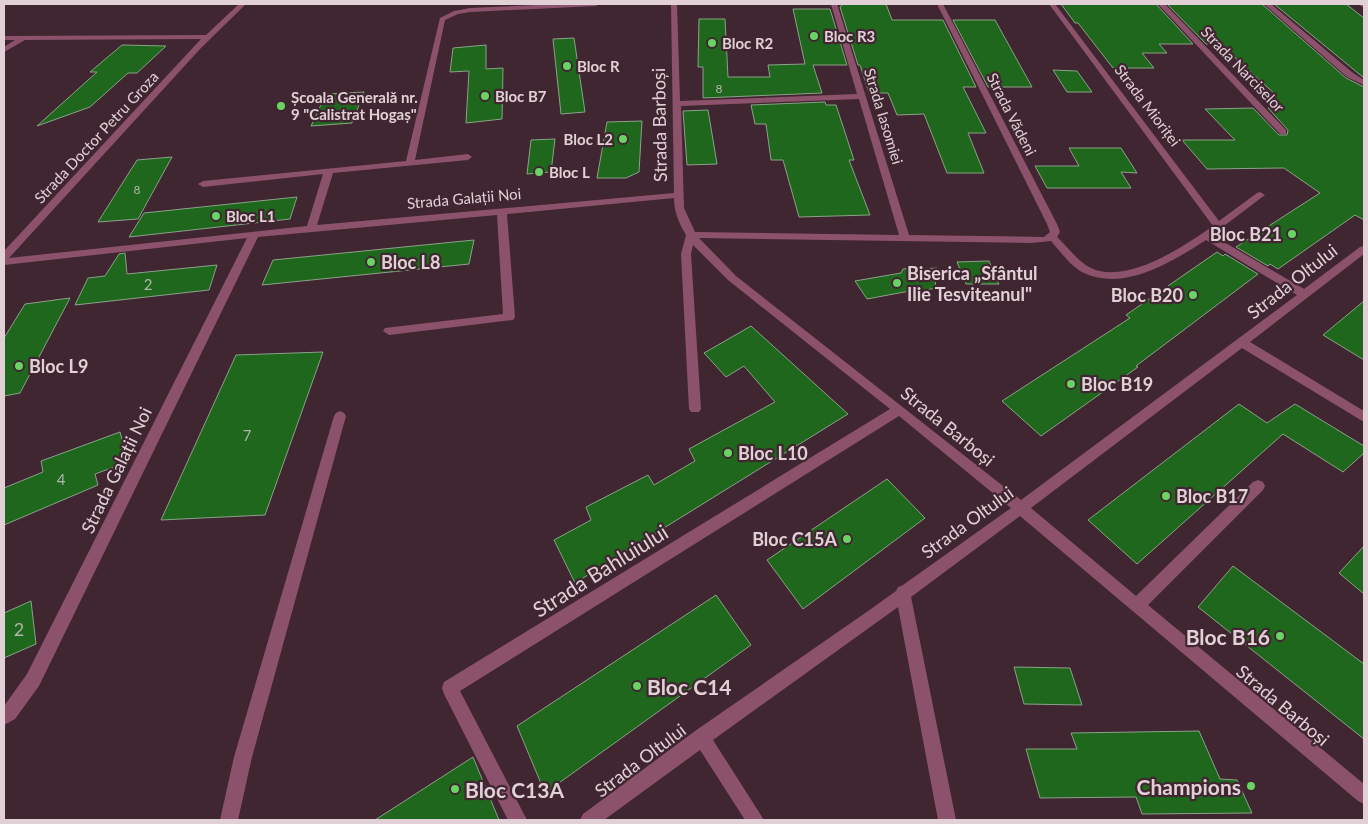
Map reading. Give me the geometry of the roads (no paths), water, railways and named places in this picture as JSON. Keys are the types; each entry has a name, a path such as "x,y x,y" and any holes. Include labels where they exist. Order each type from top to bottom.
{"street":[{"name":"Strada Doctor Petru Groza","path":"4,257 208,37 244,4"},
{"path":"410,163 442,19 456,12 470,10 596,4"},
{"name":"Strada Barboși","path":"674,4 678,195 682,222 705,252 732,278 1020,507 1364,795"},
{"name":"Strada Iasomiei","path":"834,4 905,238"},
{"name":"Strada Vădeni","path":"940,4 1052,224 1055,232 1052,237"},
{"name":"Strada Mioriței","path":"1052,4 1218,226"},
{"name":"Strada Narciselor","path":"1161,4 1283,132"},
{"path":"1267,4 1350,75 1364,83"},
{"path":"4,38 208,37"},
{"path":"4,50 24,38"},
{"path":"677,104 862,96"},
{"path":"203,184 468,157"},
{"path":"311,229 329,171"},
{"name":"Strada Galații Noi","path":"4,262 254,234 678,195"},
{"path":"695,409 686,254 691,235 1031,240 1045,240 1052,237 1087,271 1124,276 1167,260 1260,195"},
{"path":"388,331 509,317 502,211"},
{"name":"Strada Galații Noi","path":"4,717 33,680 254,234"},
{"path":"1205,235 1306,295"},
{"name":"Strada Oltului","path":"589,820 1020,507 1306,295 1364,249"},
{"path":"1242,343 1364,417"},
{"name":"Strada Bahluiului","path":"518,820 450,688 900,410"},
{"path":"228,820 243,757 340,416"},
{"path":"1137,605 1258,486"},
{"path":"903,592 947,820"},
{"path":"701,738 755,820"}],"place":[{"name":"Bloc R3","path":"814,36"},
{"name":"Bloc R2","path":"712,43"},
{"name":"Bloc R","path":"567,66"},
{"name":"Bloc B7","path":"485,96"},
{"name":"Școala Generală nr. 9 \"Calistrat Hogaș\"","path":"281,106"},
{"name":"Bloc L2","path":"623,139"},
{"name":"Bloc L","path":"539,172"},
{"name":"Bloc L1","path":"216,216"},
{"name":"Bloc B21","path":"1292,234"},
{"name":"Bloc L8","path":"371,262"},
{"name":"Biserica „Sfântul Ilie Tesviteanul\"","path":"897,283"},
{"name":"Bloc B20","path":"1193,295"},
{"name":"Bloc L9","path":"19,366"},
{"name":"Bloc B19","path":"1071,384"},
{"name":"Bloc L10","path":"728,453"},
{"name":"Bloc B17","path":"1166,496"},
{"name":"Bloc C15A","path":"847,539"},
{"name":"Bloc B16","path":"1280,636"},
{"name":"Bloc C14","path":"637,686"},
{"name":"Champions","path":"1251,786"},
{"name":"Bloc C13A","path":"455,789"}]}
